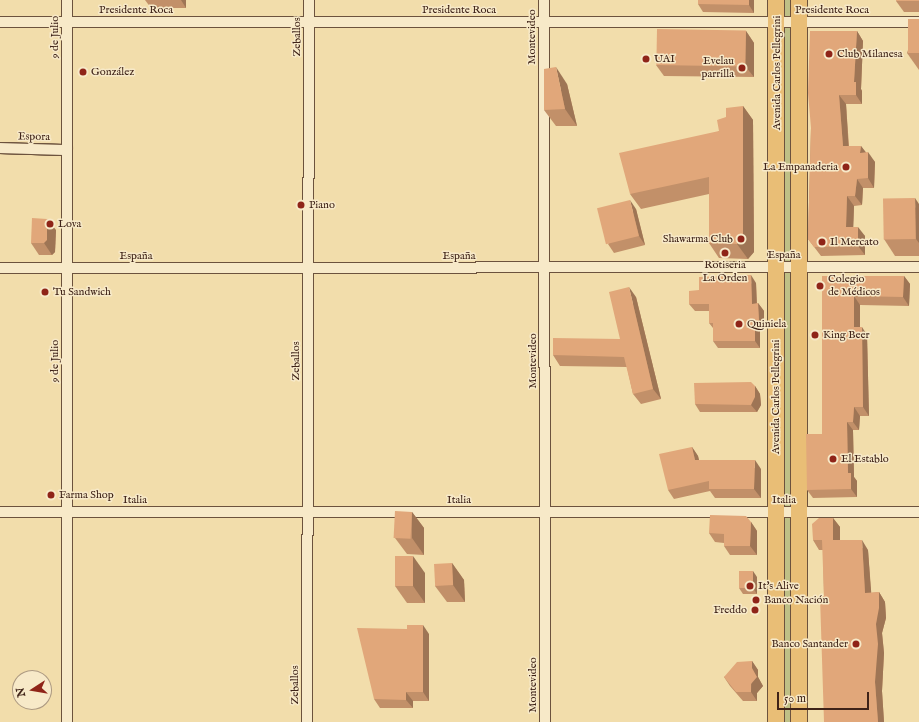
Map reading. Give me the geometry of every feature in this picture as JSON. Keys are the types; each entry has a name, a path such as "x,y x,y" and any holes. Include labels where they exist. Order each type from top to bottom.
{"main road":[{"name":"Avenida Carlos Pellegrini","path":"776,0 776,722"},
{"name":"Avenida Carlos Pellegrini","path":"799,0 799,722"}],"street":[{"name":"9 de Julio","path":"67,0 67,722"},
{"name":"Zeballos","path":"307,722 309,0"},
{"name":"Montevideo","path":"544,0 545,722"},
{"name":"Presidente Roca","path":"0,22 919,22"},
{"name":"Espora","path":"0,148 67,150"},
{"name":"España","path":"0,268 919,267"},
{"name":"Italia","path":"0,512 919,512"}],"green space":[{"path":"776,0 799,0 799,722 776,722"}],"building":[{"path":"698,0 749,0 749,5 698,4"},
{"path":"919,0 919,1 896,1"},
{"path":"908,19 919,19 919,53 908,53"},
{"path":"657,29 746,31 745,67 656,65"},
{"path":"810,31 857,31 854,82 856,82 856,95 839,95 843,146 861,146 860,153 868,152 868,178 857,179 855,196 847,196 846,227 858,227 858,246 814,247 808,239 811,128 808,93"},
{"path":"556,67 565,109 544,110 544,69"},
{"path":"743,106 743,237 737,244 709,243 709,177 630,194 619,153 719,131 717,120 726,117 726,108"},
{"path":"915,198 916,239 884,240 883,199"},
{"path":"630,200 639,236 606,244 597,208"},
{"path":"32,218 47,219 47,240 44,243 31,243"},
{"path":"751,275 752,304 758,303 759,321 755,321 755,341 713,341 713,323 709,323 709,304 689,304 689,291 699,290 699,277"},
{"path":"822,276 904,276 903,297 854,296 854,327 862,327 863,407 854,407 853,422 847,422 848,473 851,473 851,489 807,490 806,434 822,434"},
{"path":"629,287 653,389 633,394 624,357 553,355 553,338 620,339 609,292"},
{"path":"751,382 755,386 755,397 751,405 695,404 694,383"},
{"path":"692,447 695,460 755,460 754,489 709,489 709,481 668,490 659,454"},
{"path":"395,511 412,512 411,539 394,538"},
{"path":"710,515 746,516 751,522 750,546 724,546 724,534 709,533"},
{"path":"819,518 833,518 833,540 862,540 865,593 879,592 879,608 876,624 878,644 875,682 878,722 824,722 820,597 824,596 822,540 813,540 812,524"},
{"path":"395,556 413,556 413,586 395,586"},
{"path":"452,563 453,585 435,586 434,564"},
{"path":"739,571 753,571 753,588 739,588"},
{"path":"407,625 423,625 423,692 406,692 406,700 374,699 357,628 407,629"},
{"path":"752,661 752,668 757,677 751,684 751,692 736,692 724,677 737,662"}],"place":[{"name":"Club Milanesa","path":"829,54"},
{"name":"UAI","path":"646,59"},
{"name":"Evelau parrilla","path":"742,68"},
{"name":"González","path":"83,72"},
{"name":"La Empanaderia","path":"846,167"},
{"name":"Piano","path":"301,205"},
{"name":"Lova","path":"50,224"},
{"name":"Shawarma Club","path":"741,239"},
{"name":"Il Mercato","path":"822,242"},
{"name":"Rotiseria La Orden","path":"725,253"},
{"name":"Colegio de Médicos","path":"820,286"},
{"name":"Tu Sandwich","path":"45,292"},
{"name":"Quiniela","path":"739,324"},
{"name":"King Beer","path":"815,335"},
{"name":"El Establo","path":"833,459"},
{"name":"Farma Shop","path":"51,495"},
{"name":"It's Alive","path":"750,586"},
{"name":"Banco Nación","path":"756,600"},
{"name":"Freddo","path":"755,610"},
{"name":"Banco Santander","path":"856,644"}]}
